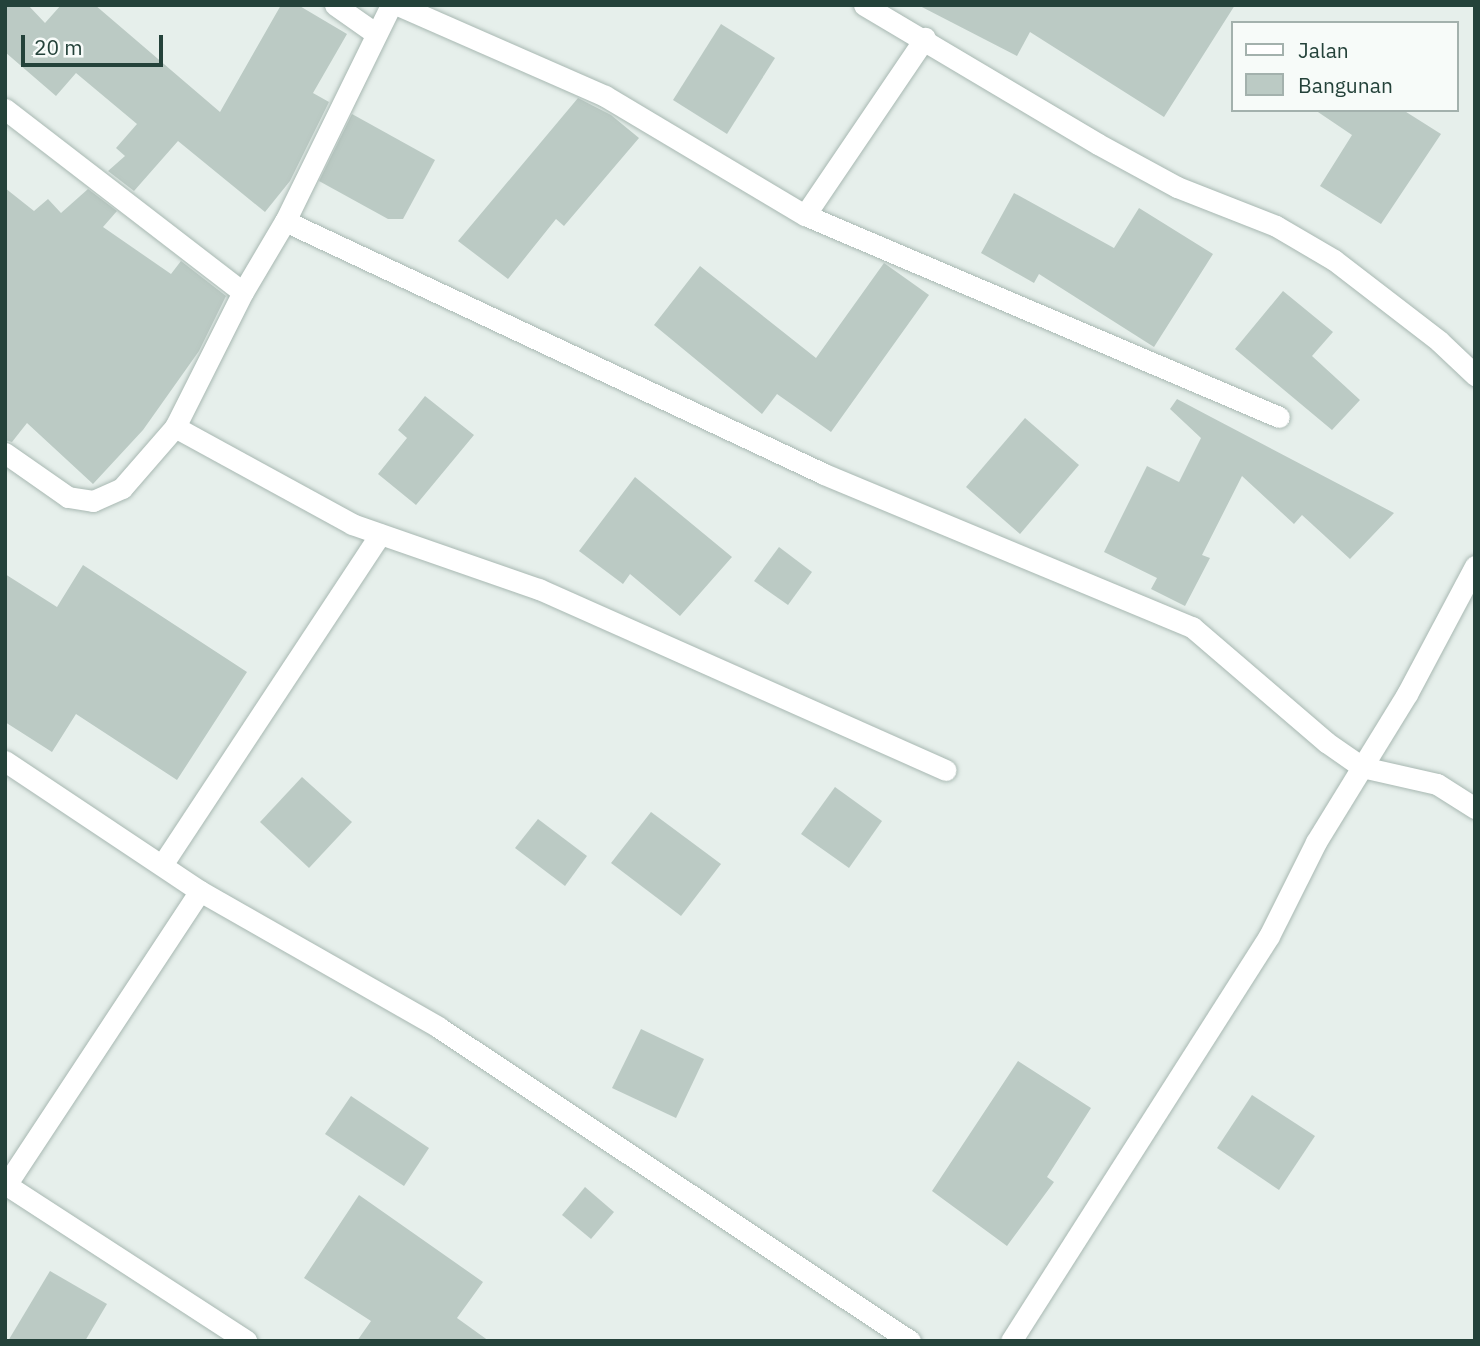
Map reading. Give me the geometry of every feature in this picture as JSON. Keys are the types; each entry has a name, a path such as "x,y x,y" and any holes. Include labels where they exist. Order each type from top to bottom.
{"street":[{"path":"335,5 375,33"},
{"path":"5,453 68,497 93,501 122,488 176,427 243,292 285,221 391,5"},
{"path":"398,5 605,96 805,215 1279,417"},
{"path":"864,5 925,38 1109,150 1177,187 1276,226 1334,260 1439,341 1475,375"},
{"path":"805,215 925,38"},
{"path":"5,109 243,292"},
{"path":"285,221 824,474 1192,627 1326,742 1362,767 1437,784 1475,808"},
{"path":"176,427 352,524 539,589 946,769"},
{"path":"162,865 380,534"},
{"path":"1011,1341 1269,936 1316,842 1407,694 1475,566"},
{"path":"5,761 200,891 438,1027 910,1341"},
{"path":"200,891 6,1184 247,1341"}],"building":[{"path":"5,5 28,5 45,23 61,5 95,5 220,112 281,5 298,5 347,34 313,93 329,102 290,181 265,212 178,141 134,191 108,171 125,156 116,148 137,124 76,73 56,96 5,52"},
{"path":"918,5 1235,5 1164,117 1030,32 1017,56"},
{"path":"721,24 775,58 727,134 673,100"},
{"path":"578,98 611,115 639,138 564,226 556,219 508,279 458,241"},
{"path":"1318,112 1406,112 1441,134 1381,224 1320,186 1352,135"},
{"path":"352,114 435,160 403,219 388,219 319,181"},
{"path":"5,188 34,211 48,199 61,213 88,189 117,211 103,227 171,274 181,261 226,296 199,351 143,430 93,484 27,423 12,442 5,440"},
{"path":"1014,193 1114,248 1139,208 1213,254 1154,347 1039,274 1034,283 981,253"},
{"path":"884,263 929,295 831,432 777,394 762,414 654,325 700,266 816,358"},
{"path":"1283,291 1333,332 1312,356 1360,400 1332,430 1235,349"},
{"path":"425,396 474,435 416,505 378,474 407,438 398,430"},
{"path":"1177,399 1394,513 1350,559 1302,515 1294,524 1242,476 1202,555 1210,558 1185,606 1151,589 1157,578 1104,552 1147,466 1179,482 1201,438 1170,409"},
{"path":"1025,418 1079,465 1020,534 966,487"},
{"path":"635,477 732,557 680,616 630,574 623,584 579,551"},
{"path":"779,547 812,572 788,605 754,581"},
{"path":"83,565 247,672 177,780 76,714 52,752 5,722 5,574 57,607"},
{"path":"302,777 352,822 309,868 260,822"},
{"path":"835,787 882,821 849,868 801,834"},
{"path":"651,812 721,864 681,916 611,863"},
{"path":"538,819 587,856 565,886 515,848"},
{"path":"641,1029 704,1059 676,1118 612,1088"},
{"path":"1018,1061 1091,1108 1047,1177 1054,1182 1007,1246 932,1191"},
{"path":"1252,1095 1315,1136 1279,1190 1217,1148"},
{"path":"351,1096 429,1148 404,1186 325,1134"},
{"path":"585,1187 614,1212 591,1239 562,1215"},
{"path":"359,1195 483,1282 457,1318 489,1341 357,1341 371,1321 304,1278"},
{"path":"50,1271 107,1304 85,1341 8,1341"}]}
